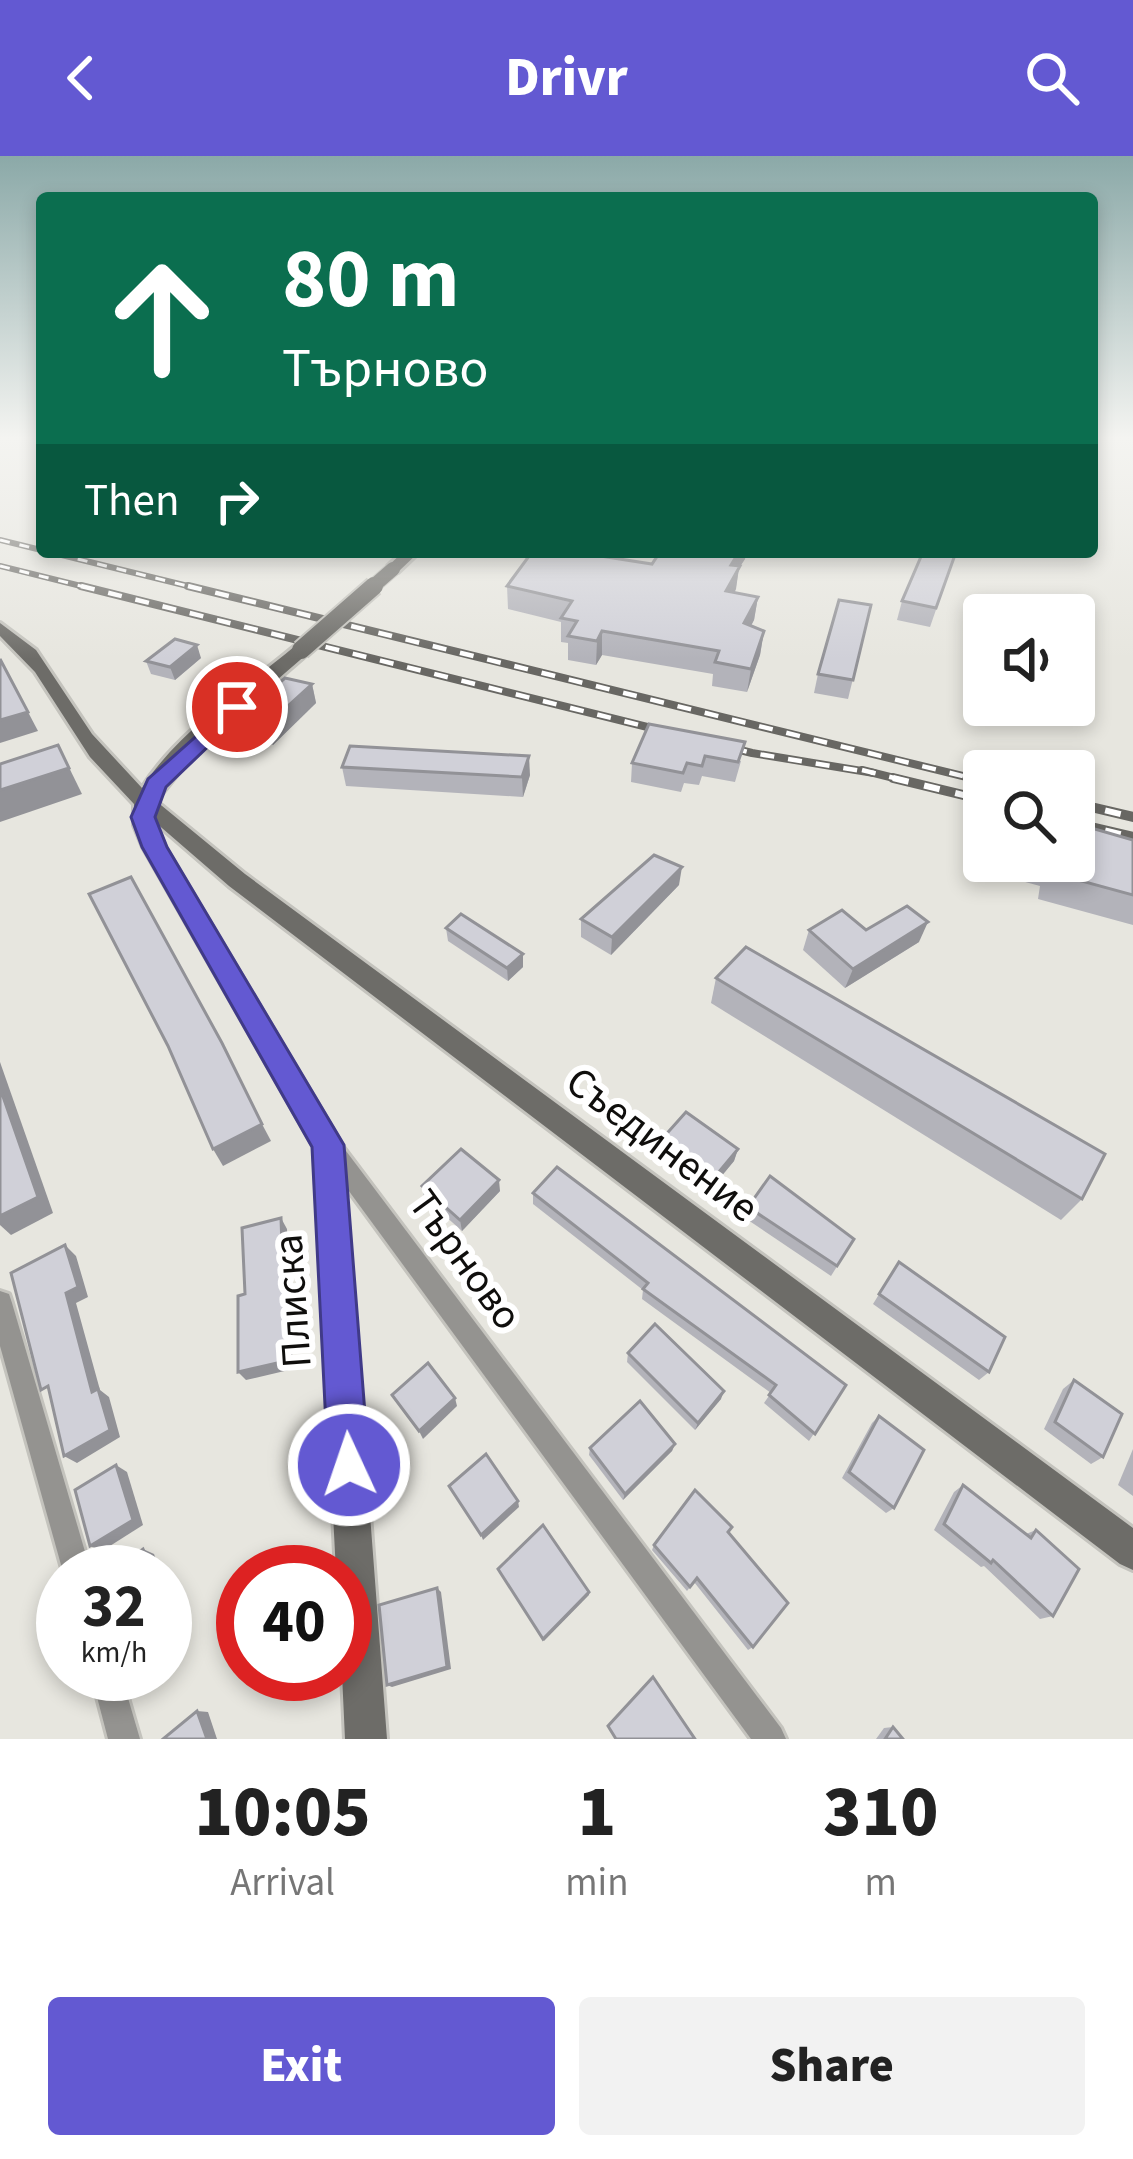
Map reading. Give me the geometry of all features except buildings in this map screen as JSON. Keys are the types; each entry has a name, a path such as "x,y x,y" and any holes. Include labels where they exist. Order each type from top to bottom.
{"street":[{"path":"146,802 174,764 405,558"},
{"name":"Съединение","path":"0,628 33,655 95,751 237,880 1133,1551"},
{"name":"Търново","path":"146,802 143,817 154,847 328,1145 770,1739"},
{"name":"Плиска","path":"328,1145 366,1739"},
{"path":"0,1303 69,1545"},
{"path":"113,1701 124,1739"}],"railway":[{"path":"0,540 36,549"},
{"path":"73,558 200,589"},
{"path":"0,566 93,589"},
{"path":"81,586 752,753 874,773"},
{"path":"188,586 963,776"},
{"path":"862,770 874,773"},
{"path":"874,773 906,781"},
{"path":"893,778 963,795"},
{"path":"1095,808 1133,817"},
{"path":"1095,828 1133,837"}],"route":[{"path":"237,707 156,784 143,817 154,847 328,1145 349,1465"}]}
